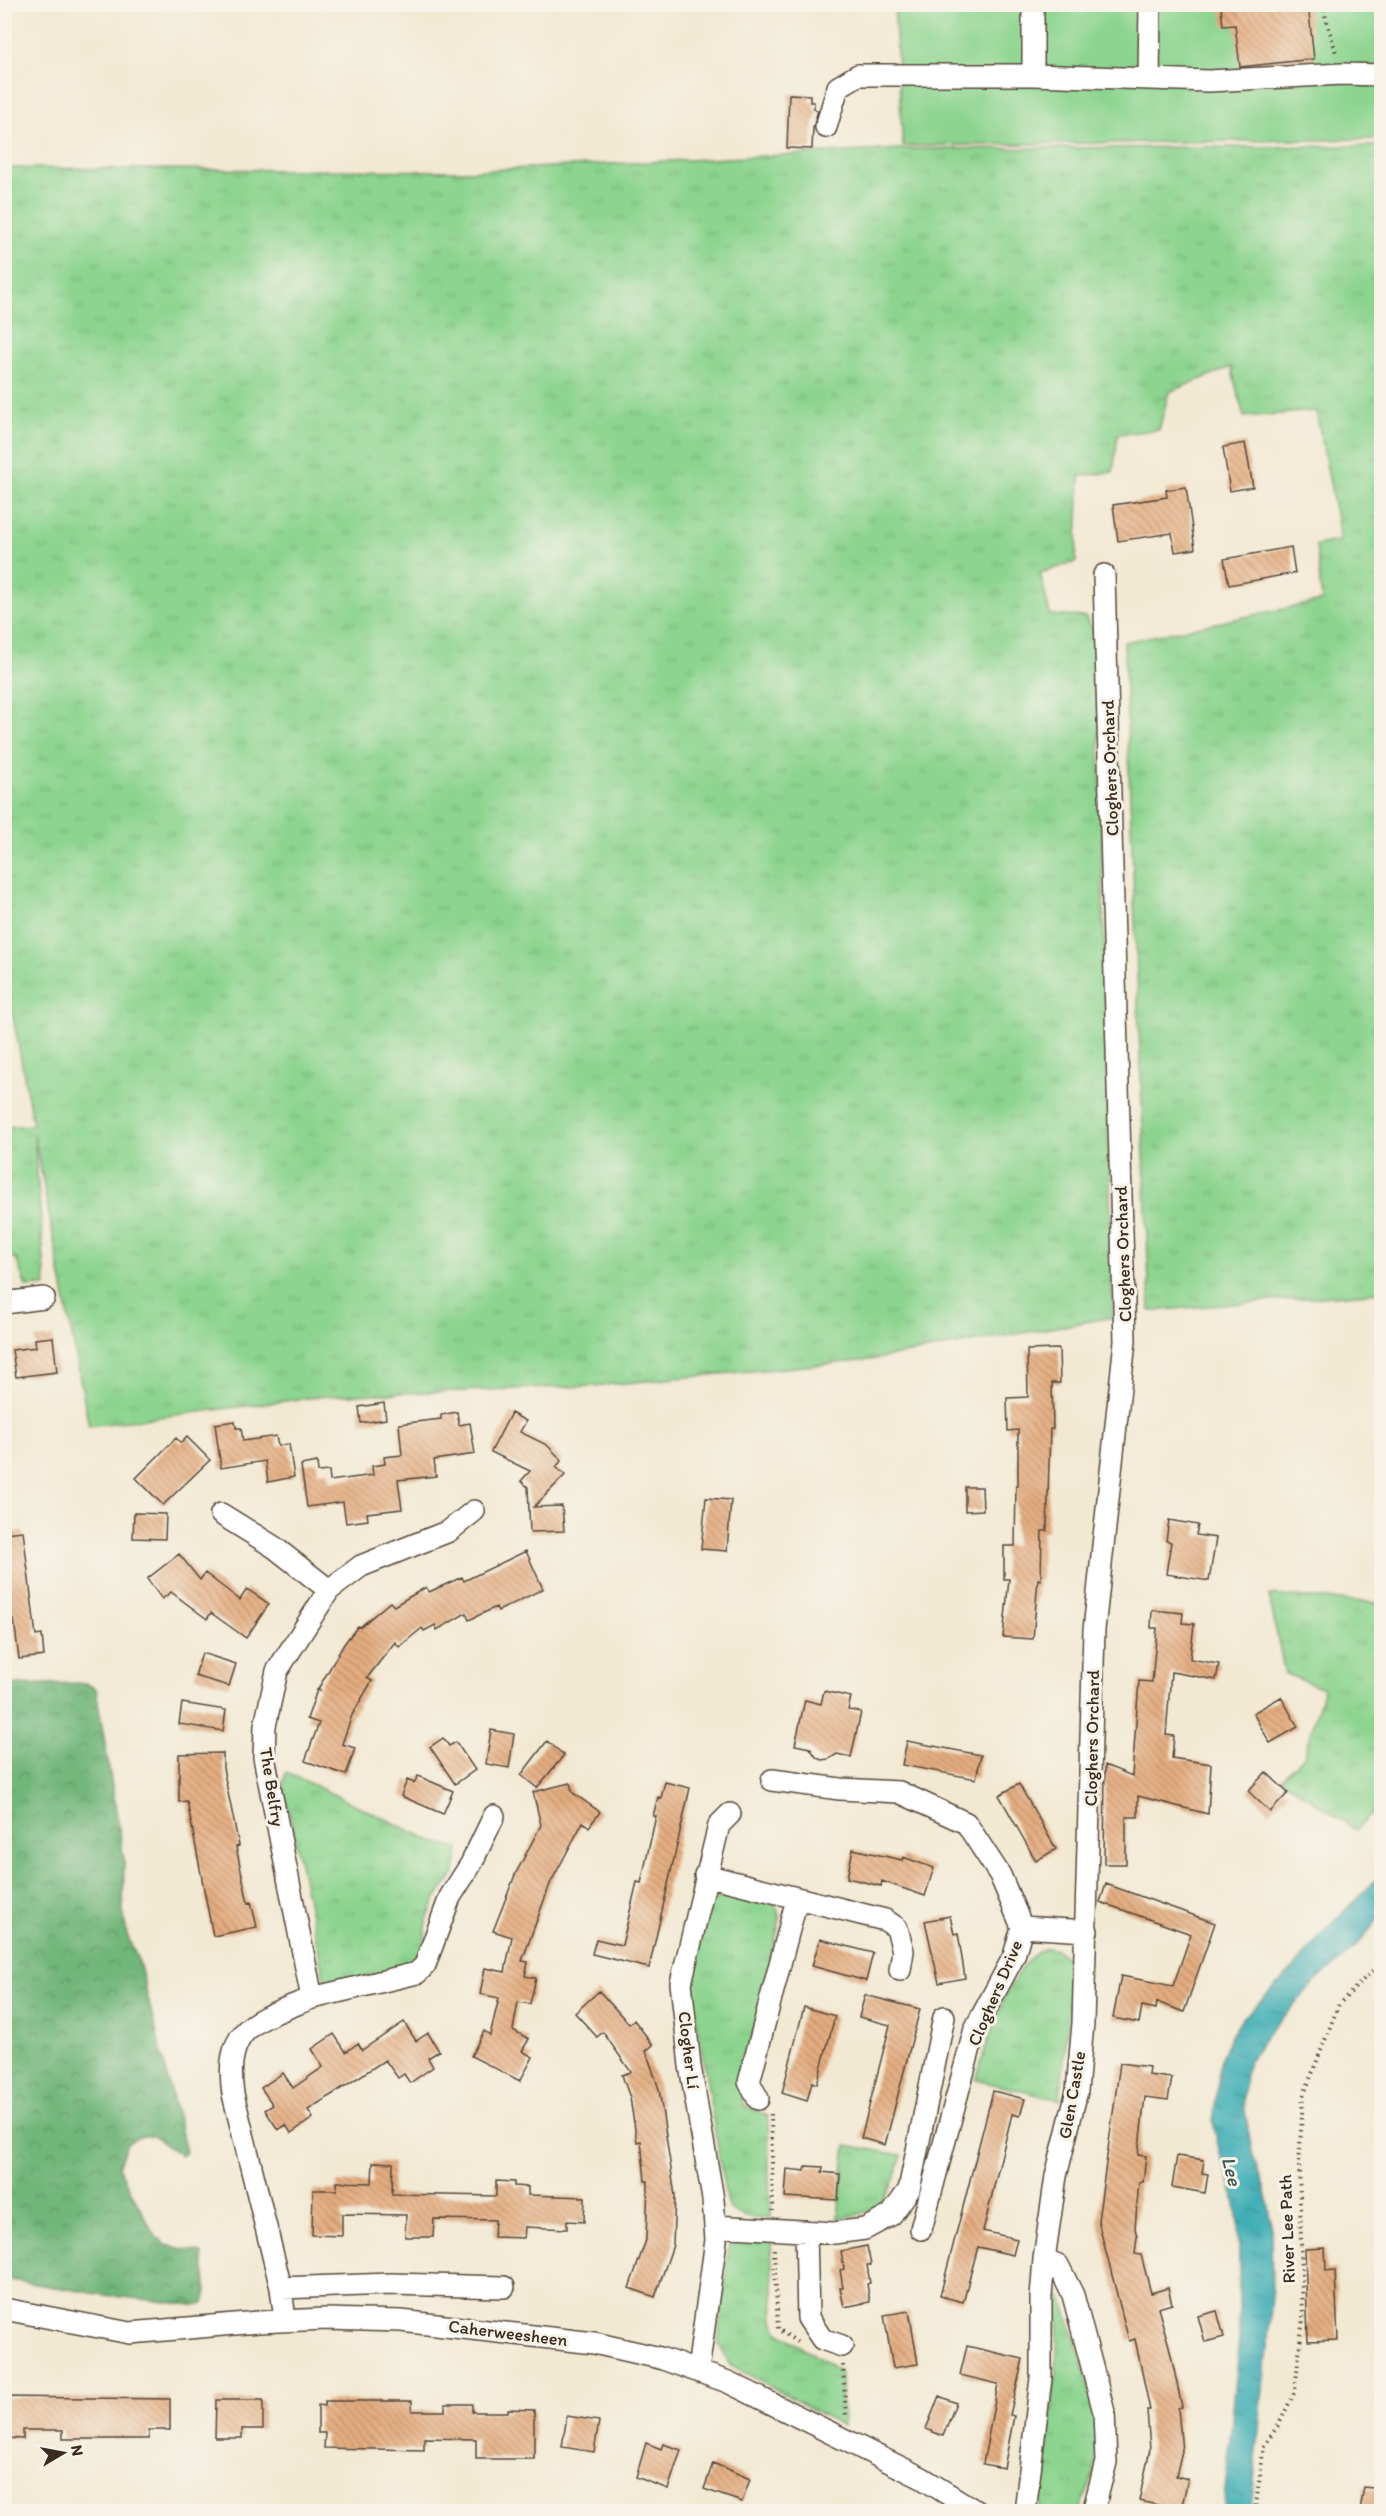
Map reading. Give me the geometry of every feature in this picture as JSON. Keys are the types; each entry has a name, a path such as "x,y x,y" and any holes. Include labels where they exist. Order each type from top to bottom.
{"street":[{"path":"1033,4 1033,75"},
{"path":"1149,79 1150,4"},
{"path":"826,127 838,87 858,75 1033,75 1209,81 1342,74 1382,75"},
{"name":"Cloghers Orchard","path":"1087,1931 1095,1630 1125,1341 1104,575"},
{"path":"4,1303 44,1298"},
{"name":"The Belfry","path":"312,1998 264,1757 266,1726 277,1671 329,1590 361,1566 449,1532 474,1512"},
{"path":"221,1514 274,1547 329,1590"},
{"name":"Cloghers Drive","path":"772,1780 840,1789 899,1792 966,1823 1000,1875 1022,1927 1014,1956 975,2030 921,2229"},
{"name":"Clogher Lí","path":"698,2370 716,2240 713,2199 690,2066 681,1983 705,1875 719,1825 730,1814"},
{"path":"285,2320 281,2288 232,2094 229,2071 233,2049 243,2031 261,2019 312,1998 417,1973 425,1965 450,1897 471,1864 494,1816"},
{"path":"705,1875 885,1920 897,1928 903,1951 900,1970"},
{"path":"759,2099 749,2082 797,1899"},
{"path":"1022,1927 1087,1931"},
{"name":"Glen Castle","path":"1025,2511 1041,2378 1041,2297 1044,2259 1056,2176 1077,2091 1083,2024 1087,1931"},
{"path":"715,2226 834,2233 865,2229 891,2215 909,2190 944,2017"},
{"path":"806,2231 808,2318 822,2339 842,2346"},
{"path":"1044,2259 1058,2265 1073,2295 1104,2412 1106,2462 1093,2511"},
{"path":"281,2288 391,2284 504,2287"},
{"name":"Caherweesheen","path":"4,2308 130,2333 285,2320 401,2321 594,2343 660,2358 738,2386 922,2478 977,2511"}],"path":[{"path":"1322,4 1342,74"},
{"name":"River Lee Path","path":"1256,2511 1264,2446 1295,2391 1297,2379 1303,2318 1299,2163 1303,2097 1339,2004 1382,1961"},
{"path":"842,2346 847,2439"}],"green space":[{"path":"894,5 1381,5 1381,139 903,146"},
{"path":"1381,146 1381,1292 1150,1311 1124,642 1322,601 1316,545 1341,540 1316,411 1244,417 1231,367 1169,392 1159,430 1118,434 1113,472 1080,476 1076,562 1040,573 1050,615 1085,617 1097,637 1113,1317 870,1360 593,1386 324,1396 89,1426 34,1134 46,1286 26,1287 16,1258 5,1258 4,1127 33,1125 4,967 5,168 469,171 903,149"},
{"path":"1269,1595 1381,1603 1381,1805 1356,1830 1281,1779 1304,1756 1324,1688 1285,1674"},
{"path":"85,1683 96,1689 124,1859 123,1910 127,1935 139,1962 186,2152 180,2155 151,2135 139,2137 127,2143 118,2167 156,2237 166,2245 202,2253 207,2291 204,2303 193,2305 105,2295 5,2279 5,1685"},
{"path":"286,1772 432,1841 459,1849 454,1875 436,1898 427,1920 424,1945 418,1964 330,1985 325,1982 283,1783"},
{"path":"728,1892 775,1902 780,1919 741,2086 741,2097 745,2106 768,2116 770,2218 741,2216 727,2205 692,1990 707,1911 712,1901"},
{"path":"1047,1948 1057,1950 1065,1957 1072,1979 1060,2100 976,2080 993,2026 1011,1985 1034,1955"},
{"path":"846,2145 902,2155 888,2192 875,2207 853,2216 838,2218"},
{"path":"740,2238 771,2239 774,2320 777,2331 841,2372 843,2426 729,2364 718,2342 729,2246"},
{"path":"1058,2295 1062,2298 1088,2382 1096,2426 1097,2448 1094,2473 1080,2511 1038,2512 1057,2358"}],"water":[{"name":"Lee","path":"1381,1875 1381,1916 1352,1951 1313,1984 1272,2029 1252,2056 1245,2074 1243,2099 1252,2152 1267,2196 1271,2220 1272,2297 1251,2511 1223,2511 1239,2347 1239,2253 1238,2220 1231,2183 1220,2154 1213,2122 1220,2063 1232,2033 1240,2021 1295,1967 1327,1928"}],"building":[{"path":"1233,4 1308,4 1314,59 1240,67 1235,25 1223,26 1221,8 1233,6"},
{"path":"789,94 810,95 810,102 814,102 814,109 818,110 813,128 812,149 787,148"},
{"path":"1245,443 1253,487 1230,491 1223,447"},
{"path":"1186,487 1195,549 1175,552 1172,533 1118,541 1113,505 1167,497 1166,490"},
{"path":"1291,547 1295,573 1229,585 1224,559"},
{"path":"53,1337 57,1372 16,1377 12,1350 36,1347 35,1339"},
{"path":"1059,1349 1060,1383 1052,1383 1053,1429 1050,1429 1047,1531 1042,1531 1041,1580 1038,1579 1033,1639 1003,1637 1009,1579 1004,1579 1004,1546 1015,1546 1016,1486 1018,1486 1018,1430 1008,1431 1007,1398 1028,1397 1027,1350"},
{"path":"384,1403 386,1419 361,1423 359,1407"},
{"path":"457,1412 459,1425 470,1423 475,1454 434,1460 436,1476 398,1480 402,1509 367,1513 368,1520 346,1523 343,1502 307,1507 301,1465 317,1462 318,1472 329,1471 330,1481 373,1475 372,1466 385,1464 384,1457 402,1455 399,1424 441,1419 441,1415"},
{"path":"511,1413 526,1421 520,1432 547,1445 562,1460 556,1467 565,1475 534,1507 562,1506 564,1531 530,1532 528,1487 521,1481 530,1471 491,1452"},
{"path":"235,1421 236,1428 241,1428 243,1441 276,1436 278,1446 289,1444 294,1477 268,1482 265,1461 221,1468 215,1424"},
{"path":"187,1437 210,1460 163,1505 136,1478 176,1438 181,1443"},
{"path":"965,1487 982,1487 983,1510 965,1511"},
{"path":"706,1498 731,1500 727,1551 701,1549"},
{"path":"134,1513 166,1514 165,1539 133,1538"},
{"path":"1169,1520 1198,1525 1196,1535 1216,1538 1209,1581 1166,1574 1171,1542 1166,1541"},
{"path":"23,1531 36,1636 42,1635 44,1656 19,1659 14,1620 7,1621 4,1604 4,1533"},
{"path":"526,1551 543,1589 498,1611 496,1607 469,1620 466,1613 437,1630 435,1625 424,1631 422,1628 399,1647 395,1642 367,1678 372,1681 352,1715 342,1744 355,1748 346,1775 305,1761 319,1723 307,1719 317,1690 321,1691 318,1689 344,1644 358,1626 360,1627 390,1602 394,1606 426,1587 429,1592 462,1577 464,1581"},
{"path":"179,1554 200,1580 205,1573 240,1600 247,1589 269,1604 246,1638 211,1613 207,1619 171,1592 162,1599 147,1579"},
{"path":"1152,1610 1183,1613 1182,1623 1194,1624 1190,1659 1219,1664 1216,1680 1171,1672 1166,1735 1174,1736 1172,1758 1211,1764 1208,1814 1138,1796 1138,1817 1126,1817 1126,1864 1104,1864 1105,1765 1132,1776 1139,1681 1152,1682 1157,1628 1151,1628"},
{"path":"202,1653 236,1664 229,1686 195,1676"},
{"path":"824,1691 851,1697 848,1710 861,1712 851,1757 837,1754 829,1759 821,1760 810,1748 795,1745 805,1700 821,1704"},
{"path":"1281,1697 1298,1727 1270,1743 1253,1713"},
{"path":"182,1703 226,1710 223,1731 179,1724"},
{"path":"491,1730 514,1734 509,1768 486,1764"},
{"path":"443,1738 449,1746 456,1742 475,1770 455,1784 430,1747"},
{"path":"547,1741 564,1755 537,1788 521,1775"},
{"path":"907,1741 981,1755 976,1779 902,1765"},
{"path":"223,1753 223,1768 239,1846 236,1847 248,1903 251,1902 257,1927 213,1936 187,1801 179,1802 179,1754"},
{"path":"1266,1772 1288,1793 1270,1812 1248,1791"},
{"path":"418,1776 453,1791 443,1814 401,1796 407,1780 414,1783"},
{"path":"665,1782 690,1788 649,1968 592,1954 596,1939 622,1945 637,1882 641,1883 658,1797 661,1798"},
{"path":"570,1783 573,1793 600,1812 589,1827 583,1822 550,1884 522,1961 528,1962 525,1976 536,1978 530,2004 518,2002 513,2030 529,2039 522,2051 533,2057 520,2081 471,2056 484,2031 490,2035 499,1998 480,1994 485,1968 505,1972 512,1937 493,1931 515,1875 541,1825 533,1792"},
{"path":"1019,1784 1056,1849 1036,1861 999,1795"},
{"path":"853,1849 902,1860 903,1857 934,1868 925,1896 882,1881 881,1886 847,1878"},
{"path":"1106,1884 1215,1923 1184,2012 1157,2002 1156,2009 1142,2006 1139,2023 1113,2018 1121,1976 1173,1986 1191,1934 1100,1902"},
{"path":"950,1916 954,1934 958,1933 965,1978 939,1983 925,1921"},
{"path":"820,1939 873,1953 866,1981 812,1966"},
{"path":"599,1991 629,2024 634,2020 653,2045 646,2051 659,2089 675,2196 673,2245 655,2297 629,2288 646,2240 648,2181 645,2181 641,2141 637,2142 630,2098 622,2075 631,2072 603,2032 597,2037 575,2013"},
{"path":"865,1995 920,2009 885,2145 861,2138 890,2025 859,2017"},
{"path":"804,2007 835,2016 817,2084 812,2082 807,2101 782,2093"},
{"path":"404,2022 416,2041 428,2033 439,2051 428,2058 433,2067 410,2083 404,2074 398,2078 385,2060 308,2110 313,2118 291,2133 286,2125 278,2130 265,2110 273,2105 261,2088 283,2073 293,2088 323,2067 312,2049 334,2034 346,2052 358,2043 362,2050"},
{"path":"1120,2063 1149,2067 1148,2075 1172,2078 1168,2100 1145,2097 1138,2155 1146,2156 1143,2182 1139,2182 1135,2254 1141,2255 1151,2293 1168,2288 1172,2304 1158,2308 1182,2407 1178,2408 1182,2451 1176,2476 1188,2479 1181,2510 1139,2501 1150,2449 1147,2410 1150,2410 1135,2339 1129,2341 1098,2221"},
{"path":"993,2091 1025,2099 1020,2116 1012,2114 983,2231 1017,2239 1013,2255 978,2247 963,2302 940,2296"},
{"path":"1177,2156 1204,2160 1202,2173 1208,2174 1205,2193 1172,2187"},
{"path":"373,2162 393,2163 392,2194 496,2196 496,2181 514,2182 514,2186 528,2187 528,2195 585,2197 584,2222 567,2221 567,2229 525,2227 524,2238 494,2237 495,2220 434,2219 433,2237 405,2237 406,2215 342,2214 342,2236 312,2235 313,2190 337,2190 337,2182 372,2183"},
{"path":"806,2166 823,2167 822,2172 840,2174 838,2200 785,2197 787,2169 805,2171"},
{"path":"867,2246 871,2265 867,2265 870,2302 844,2307 840,2288 843,2288 840,2270 844,2269 841,2251"},
{"path":"1325,2248 1326,2271 1335,2270 1338,2340 1308,2341 1305,2249"},
{"path":"909,2311 918,2364 893,2368 884,2315"},
{"path":"1217,2311 1224,2337 1205,2342 1198,2316"},
{"path":"967,2346 1023,2359 1010,2415 1014,2416 1004,2468 983,2464 998,2384 960,2375"},
{"path":"939,2396 956,2403 943,2436 926,2429"},
{"path":"4,2397 170,2399 170,2430 149,2430 149,2439 63,2439 63,2430 23,2430 23,2439 4,2438"},
{"path":"216,2400 263,2400 263,2429 242,2429 242,2438 215,2438"},
{"path":"325,2401 412,2401 412,2411 445,2411 445,2404 472,2404 472,2412 508,2412 508,2409 534,2410 534,2459 476,2459 476,2439 424,2438 424,2450 324,2448 325,2433 318,2433 318,2405 325,2406"},
{"path":"567,2416 599,2421 594,2452 562,2447"},
{"path":"646,2443 661,2449 663,2444 681,2450 668,2489 636,2477"},
{"path":"713,2463 750,2479 742,2502 704,2489"},
{"path":"1364,2487 1382,2489 1382,2511 1360,2511"}]}
